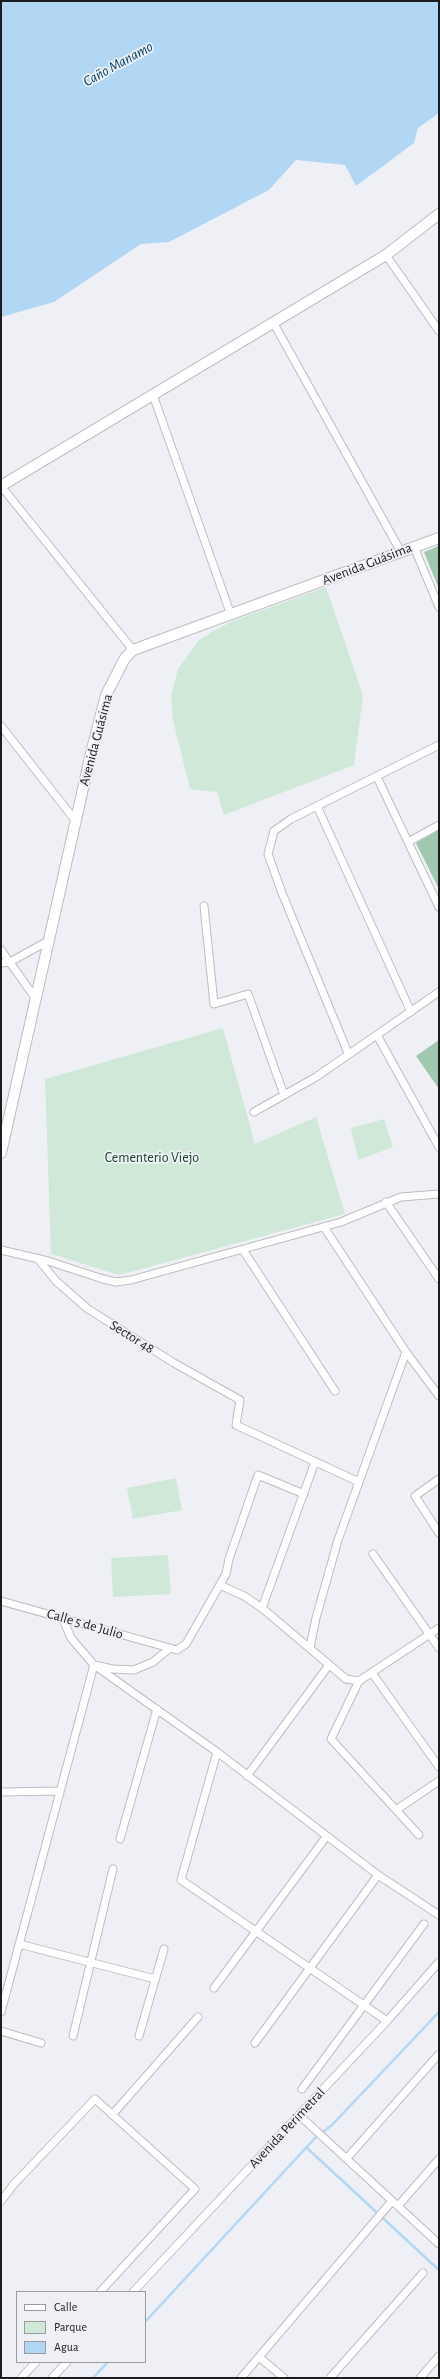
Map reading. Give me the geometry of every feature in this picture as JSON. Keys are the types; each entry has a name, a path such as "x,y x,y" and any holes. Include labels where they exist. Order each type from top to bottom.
{"main road":[{"path":"1,486 386,255 439,214"},
{"name":"Avenida Guásima","path":"1,1154 75,820 106,695 117,670 133,650 439,538"}],"street":[{"path":"386,255 439,331"},
{"path":"273,322 400,552"},
{"path":"153,395 231,615"},
{"path":"1,486 133,650"},
{"path":"414,547 439,607"},
{"path":"1,726 75,820"},
{"path":"348,1053 282,893 268,854 274,831 291,819 377,778 439,745"},
{"path":"377,778 439,907"},
{"path":"317,806 411,1012"},
{"path":"408,842 439,825"},
{"path":"204,906 214,1004 248,994 284,1095"},
{"path":"1,963 10,962 48,941"},
{"path":"1,950 36,998"},
{"path":"254,1112 316,1076 439,992"},
{"path":"377,1035 439,1147"},
{"path":"1,1250 37,1258 116,1282 131,1280 341,1222 386,1202 407,1196 439,1194"},
{"path":"386,1202 439,1279"},
{"path":"324,1227 406,1352 439,1396"},
{"path":"243,1250 335,1391"},
{"name":"Sector 48","path":"37,1258 56,1281 88,1309 174,1363 240,1400 236,1425 315,1462"},
{"path":"310,1647 316,1618 338,1540 406,1352"},
{"path":"262,1608 315,1462 359,1482"},
{"path":"94,1665 134,1670 153,1662 169,1649 177,1650 186,1644 220,1585 258,1475 304,1494"},
{"path":"439,1479 415,1496 439,1533"},
{"path":"373,1554 439,1648"},
{"path":"220,1585 244,1596 262,1608 310,1647 328,1665 346,1678 359,1681"},
{"name":"Calle 5 de Julio","path":"1,1601 62,1617 169,1649"},
{"path":"62,1617 71,1638 94,1665 217,1752 326,1837 378,1875 439,1915"},
{"path":"419,1835 331,1739 359,1681 439,1628"},
{"path":"1,2012 94,1665"},
{"path":"247,1776 328,1665"},
{"path":"372,1673 439,1767"},
{"path":"120,1839 157,1709"},
{"path":"217,1752 181,1880 309,1970 387,2021"},
{"path":"396,1810 439,1781"},
{"path":"1,1792 60,1791"},
{"path":"214,1988 326,1837"},
{"path":"73,2036 92,1963 113,1869"},
{"path":"254,2043 378,1875"},
{"path":"302,2088 424,1924"},
{"path":"19,1944 155,1979"},
{"path":"139,2036 164,1949"},
{"name":"Avenida Perimetral","path":"134,2291 387,2021 439,1962"},
{"path":"112,2115 198,2017"},
{"path":"1,2031 41,2043"},
{"path":"347,2158 439,2054"},
{"path":"1,2201 14,2184 95,2099 195,2190 101,2291"},
{"path":"299,2115 347,2158 393,2204 439,2244"},
{"path":"241,2378 370,2227 439,2159"},
{"path":"330,2378 422,2273"},
{"path":"420,2378 439,2356"},
{"path":"259,2357 284,2378"},
{"path":"21,2378 35,2363"},
{"path":"52,2378 66,2363"}],"green space":[{"path":"439,546 439,589 424,552"},
{"path":"326,587 363,695 354,765 224,815 217,792 190,789 173,720 171,695 178,669 199,640 213,631 233,621"},
{"path":"439,830 439,889 416,843"},
{"name":"Cementerio Viejo","path":"223,1028 255,1144 316,1117 345,1214 119,1275 51,1254 45,1079"},
{"path":"439,1040 439,1089 416,1056"},
{"path":"384,1119 393,1147 358,1160 351,1128"},
{"path":"176,1478 182,1510 133,1519 127,1488"},
{"path":"168,1555 171,1594 113,1597 111,1558"}],"water":[{"name":"Caño Manamo","path":"1,1 439,1 439,113 418,128 414,143 356,186 345,165 296,160 269,190 169,242 141,244 54,302 1,317"}],"waterway":[{"path":"146,2321 316,2137 332,2125 439,2012"},
{"path":"307,2148 439,2270"},
{"path":"93,2378 107,2363"}]}
